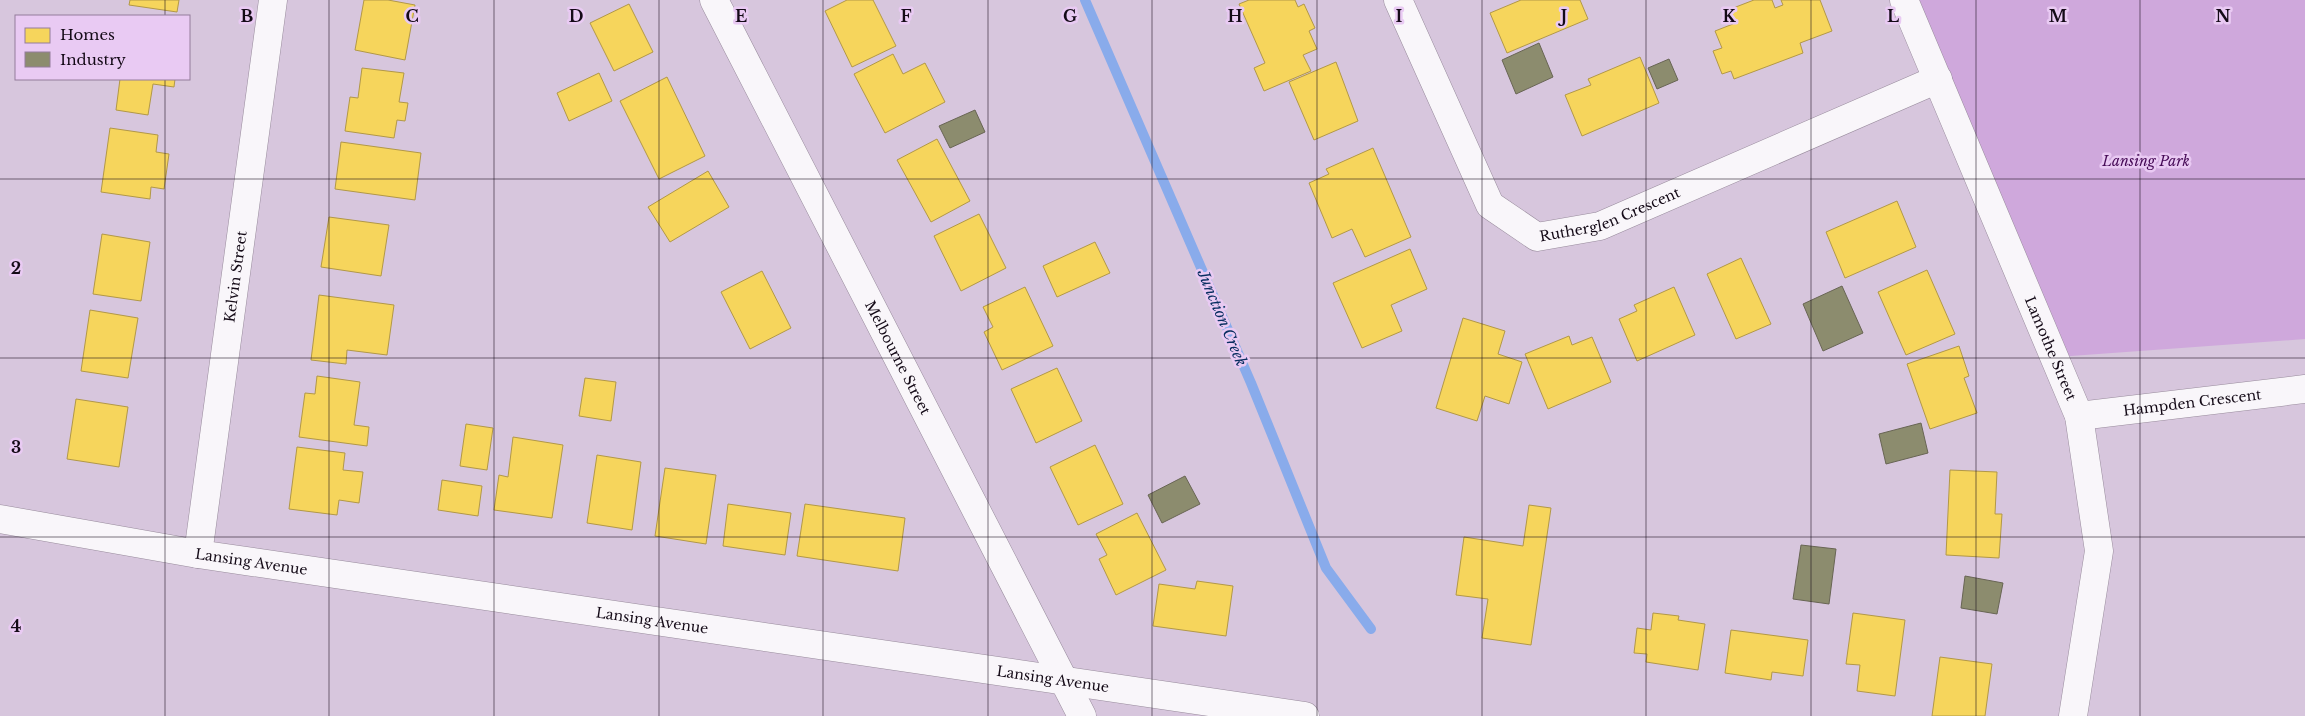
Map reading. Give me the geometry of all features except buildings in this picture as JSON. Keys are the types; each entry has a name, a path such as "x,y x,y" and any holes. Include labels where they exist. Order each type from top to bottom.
{"street":[{"name":"Kelvin Street","path":"198,554 274,0"},
{"name":"Melbourne Street","path":"714,0 1082,716"},
{"name":"Rutherglen Crescent","path":"1398,0 1490,205 1537,237 1600,226 1938,79"},
{"name":"Lamothe Street","path":"1904,0 2080,416 2099,551 2073,716"},
{"name":"Hampden Crescent","path":"2080,416 2305,389"},
{"name":"Lansing Avenue","path":"0,519 198,554 1305,716"}],"green space":[{"name":"Lansing Park","path":"1903,0 2305,0 2305,339 2057,357"}],"waterway":[{"name":"Junction Creek","path":"1085,0 1251,383 1326,568 1371,629"}]}
